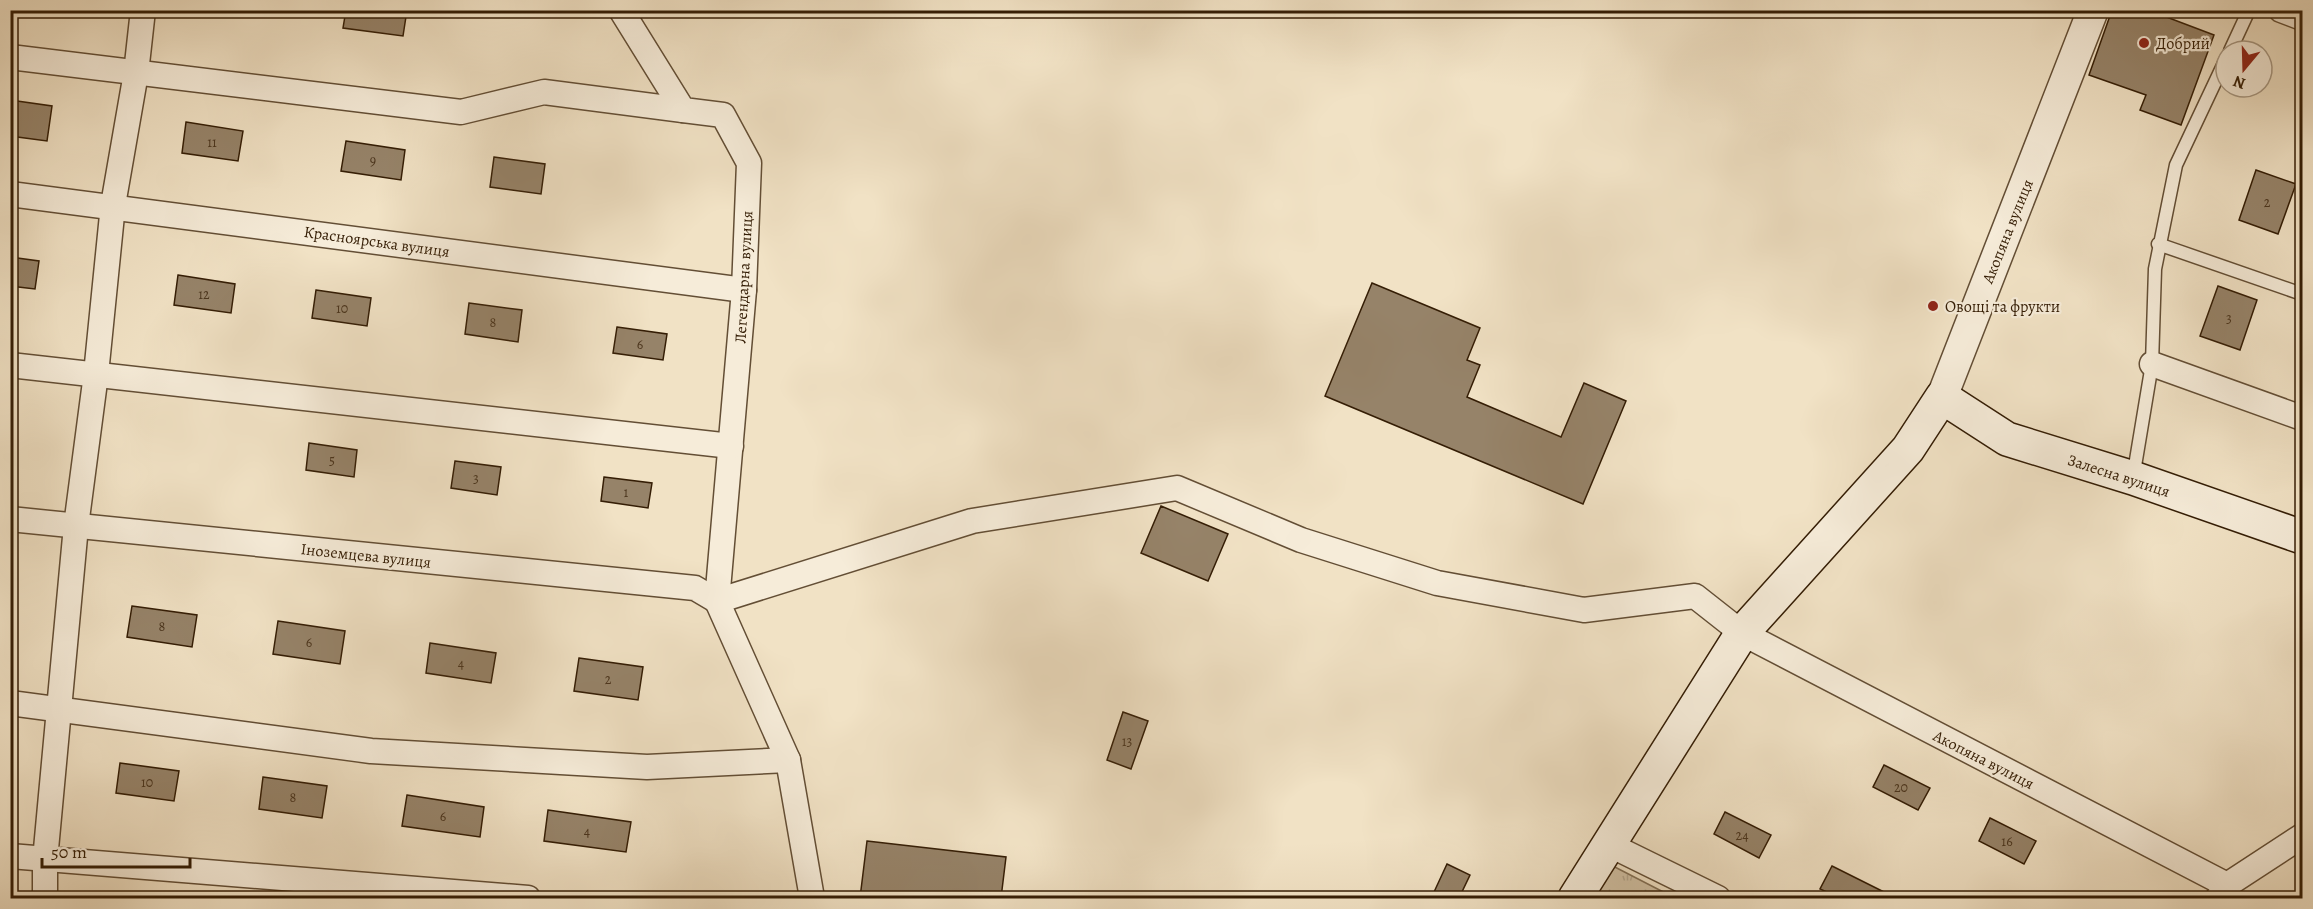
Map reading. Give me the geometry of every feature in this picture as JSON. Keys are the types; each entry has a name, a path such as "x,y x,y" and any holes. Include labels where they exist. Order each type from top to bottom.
{"main road":[{"name":"Залесна вулиця","path":"1942,397 2007,439 2133,478 2302,537"},
{"name":"Акопяна вулиця","path":"1575,898 1742,633 1908,449 1942,397"}],"street":[{"path":"45,898 45,860 76,526 96,374 113,205 136,73 143,10"},
{"path":"621,10 683,110"},
{"name":"Акопяна вулиця","path":"1942,397 2093,10"},
{"path":"2281,10 2302,18"},
{"path":"10,57 461,112 544,93 683,110"},
{"name":"Легендарна вулиця","path":"683,110 723,115 749,164 744,290 717,601"},
{"name":"Красноярська вулиця","path":"10,194 113,205 744,290"},
{"path":"2152,364 2302,418"},
{"path":"10,365 731,446"},
{"path":"812,898 788,760 717,601 972,521 1177,488 1301,540 1437,583 1584,610 1695,596 1742,633"},
{"name":"Іноземцева вулиця","path":"10,519 695,588 717,601"},
{"name":"Акопяна вулиця","path":"1742,633 2223,892 2302,836"},
{"path":"10,703 371,751 647,767 788,760"},
{"path":"1610,845 1718,898"},
{"path":"10,856 528,898"}],"lane":[{"path":"2236,39 2249,10"},
{"path":"2133,478 2152,364 2158,244 2176,165 2214,84"},
{"path":"2158,244 2302,294"}],"green space":[{"path":"1609,864 1675,898 1587,898"}],"building":[{"path":"346,10 407,10 403,36 343,28"},
{"path":"2112,10 2148,10 2214,35 2181,125 2140,110 2146,95 2089,75"},
{"path":"10,100 52,106 47,141 10,136"},
{"path":"186,122 243,131 238,161 182,153"},
{"path":"346,141 405,150 401,180 341,171"},
{"path":"494,157 545,164 541,194 490,187"},
{"path":"2256,170 2296,184 2278,234 2239,220"},
{"path":"10,257 39,261 35,289 10,286"},
{"path":"178,275 235,284 231,313 174,305"},
{"path":"1372,283 1480,328 1467,360 1480,365 1467,397 1561,437 1584,383 1626,401 1583,504 1325,396"},
{"path":"2218,286 2257,300 2240,350 2200,336"},
{"path":"316,290 371,298 367,326 312,318"},
{"path":"469,303 522,310 518,342 465,334"},
{"path":"617,327 667,334 663,360 613,353"},
{"path":"309,443 357,450 354,477 306,470"},
{"path":"455,461 501,467 497,495 451,488"},
{"path":"604,477 652,483 648,508 601,501"},
{"path":"1161,506 1228,534 1208,581 1141,553"},
{"path":"132,606 197,615 192,647 127,637"},
{"path":"278,621 345,631 340,664 273,654"},
{"path":"430,643 496,653 491,683 426,673"},
{"path":"579,658 643,667 638,700 574,691"},
{"path":"1123,712 1148,721 1131,769 1107,760"},
{"path":"120,763 179,771 174,801 116,793"},
{"path":"1884,765 1930,788 1918,810 1873,787"},
{"path":"263,777 327,786 322,818 259,809"},
{"path":"407,795 484,807 480,837 402,826"},
{"path":"548,810 631,822 626,852 544,841"},
{"path":"1725,812 1771,835 1759,858 1714,834"},
{"path":"1990,818 2036,841 2024,864 1979,841"},
{"path":"867,841 1006,857 1001,898 860,898"},
{"path":"1447,864 1470,875 1459,898 1448,898 1434,892"},
{"path":"1832,866 1896,898 1840,898 1820,889"}],"place":[{"name":"Добрий","path":"2144,43"},
{"name":"Овощі та фрукти","path":"1933,306"}]}
